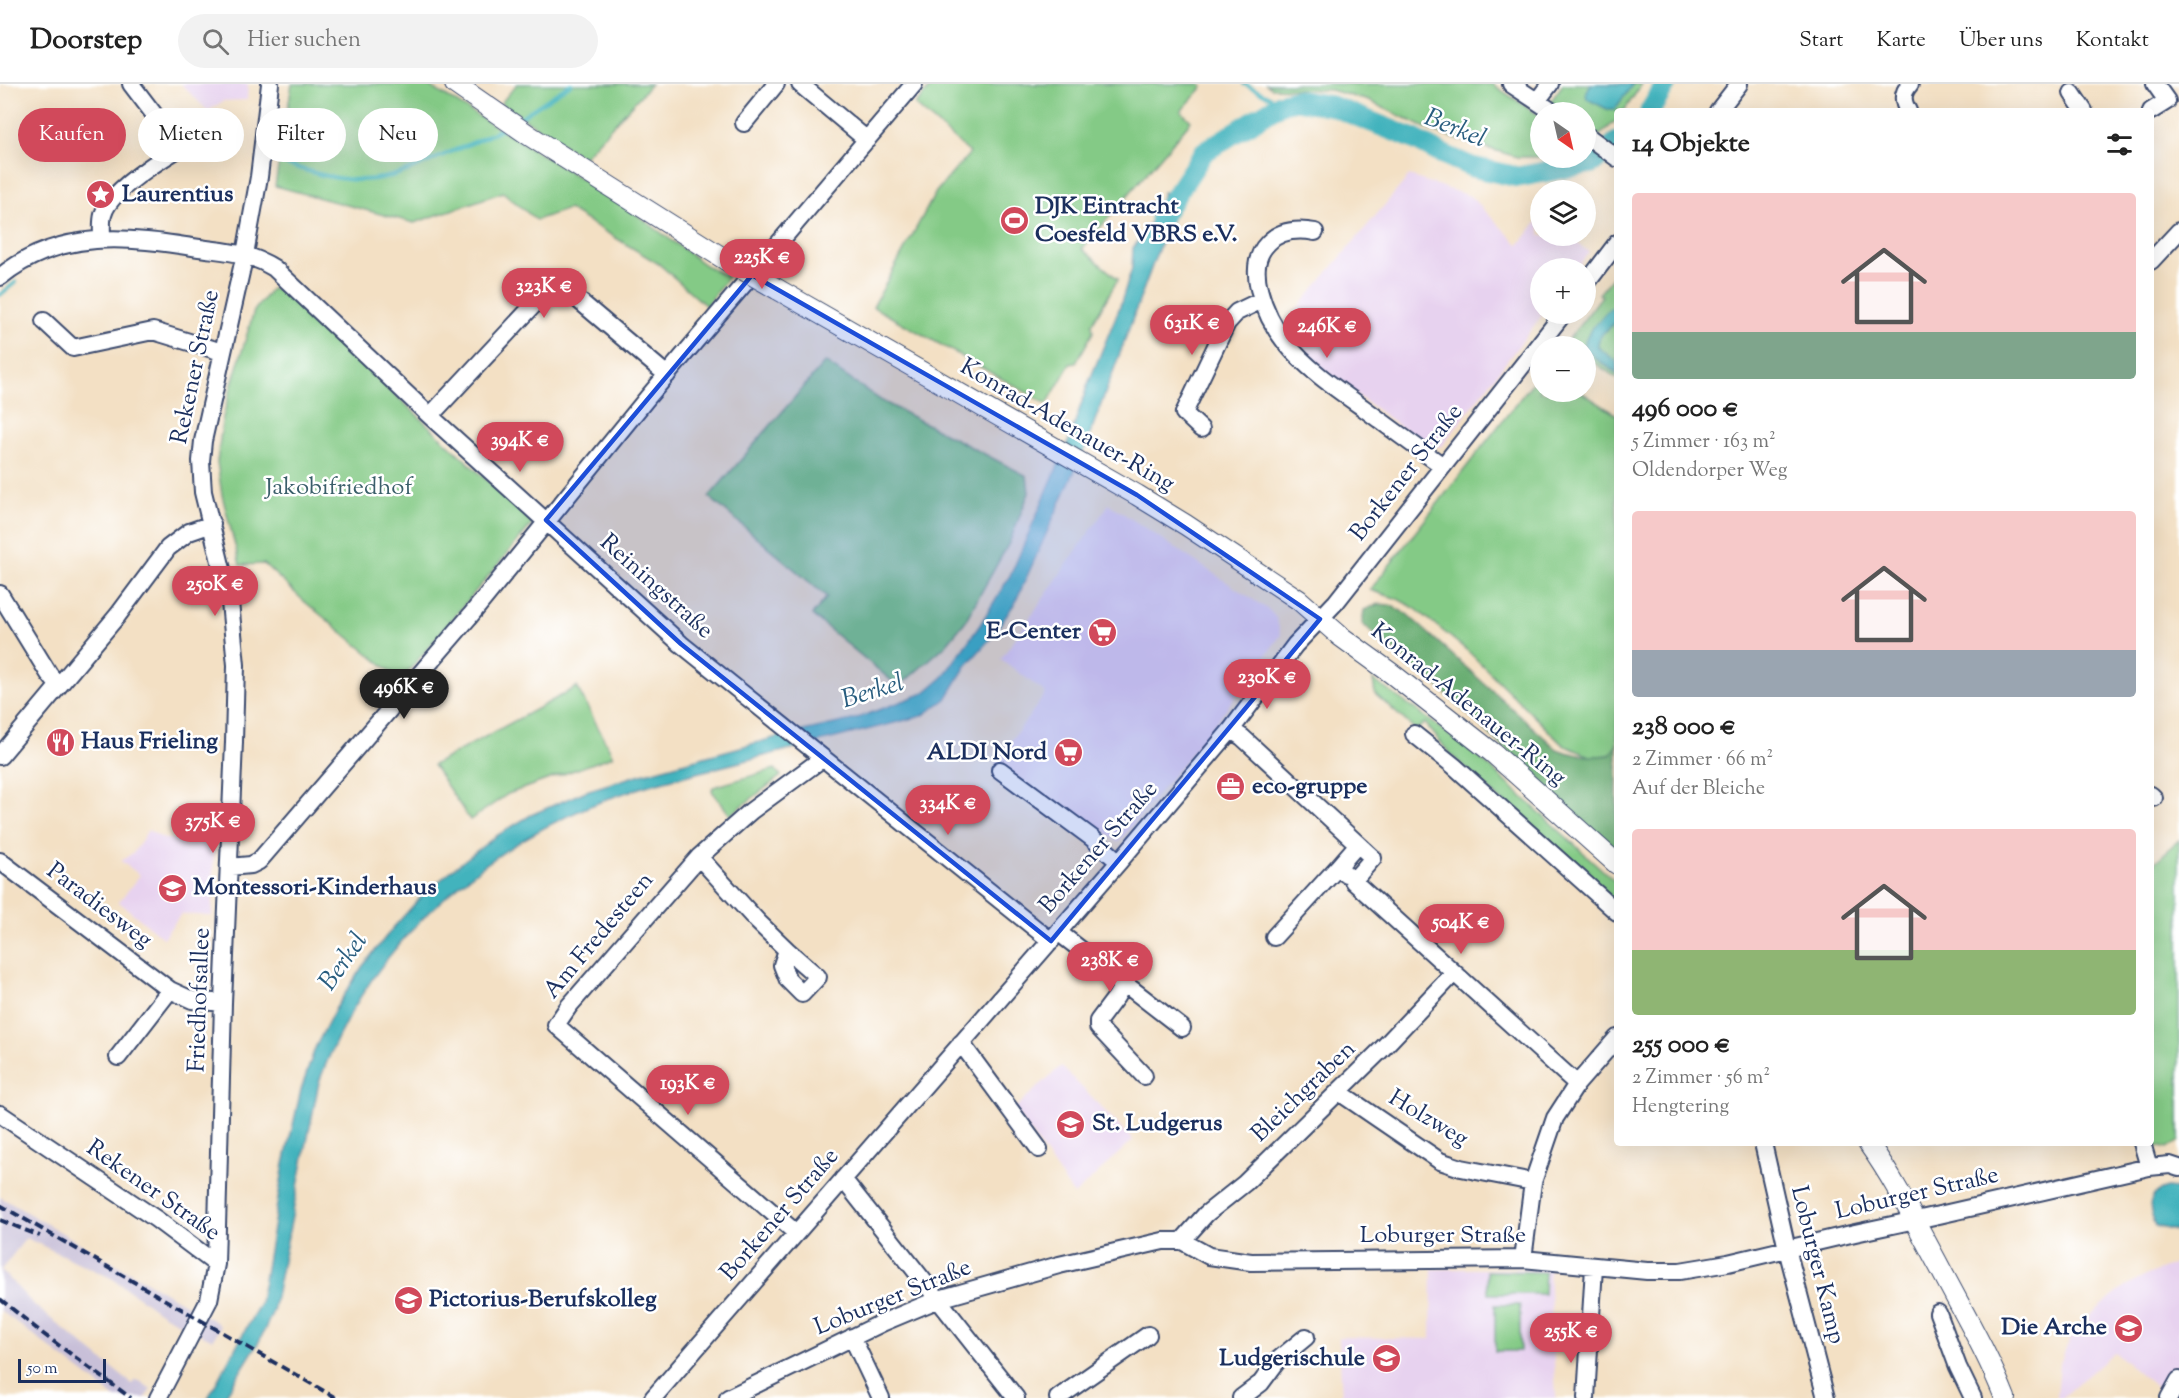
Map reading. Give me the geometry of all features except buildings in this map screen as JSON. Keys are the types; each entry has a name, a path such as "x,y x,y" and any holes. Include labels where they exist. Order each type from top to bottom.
{"main road":[{"name":"Konrad-Adenauer-Ring","path":"455,84 530,136 726,260 1186,525 1299,600 1320,619 1508,765 1614,861"},
{"path":"1870,1146 1916,1220 2005,1398"}],"street":[{"path":"131,84 149,108"},
{"name":"Rekener Straße","path":"212,524 203,492 201,461 203,441 245,254 259,177 270,84"},
{"path":"744,123 776,84"},
{"path":"800,84 867,140"},
{"path":"229,867 251,865 259,861 439,652 667,375 914,84"},
{"path":"1511,84 1537,101 1551,84"},
{"path":"1720,108 1739,84"},
{"path":"1907,108 1903,99 1905,90 1910,84"},
{"path":"2154,109 2167,101 2163,86"},
{"path":"2072,93 2082,108"},
{"path":"1596,142 1614,156"},
{"path":"102,239 103,214 115,194 159,162"},
{"path":"1315,232 1304,230 1282,233 1272,238 1263,248 1257,261 1256,271 1262,300 1273,323 1285,342 1311,369 1443,466"},
{"path":"2154,258 2179,231"},
{"name":"Reiningstraße","path":"0,277 42,252 69,243 122,238 152,240 245,254 280,272 430,416 681,644 817,753 1054,936 1120,979 1182,1028"},
{"path":"1596,271 1614,247"},
{"path":"430,416 556,281 667,375"},
{"path":"1202,429 1184,413 1227,324 1237,312 1262,300"},
{"path":"44,321 73,348 153,332 222,352"},
{"name":"Borkener Straße","path":"652,1398 1119,862 1231,730 1295,645 1320,619 1555,324"},
{"path":"0,756 118,615 168,548 189,532 212,524"},
{"name":"Friedhofsallee","path":"212,524 230,602 236,665 216,1264"},
{"path":"0,594 58,685"},
{"path":"1231,730 1242,737 1373,858 1353,881"},
{"path":"1414,734 1454,766 1614,909"},
{"name":"Am Fredesteen","path":"796,1233 556,1025 569,1006 699,857 817,753"},
{"path":"1000,770 1092,838 1119,862"},
{"path":"1274,937 1358,844"},
{"path":"699,857 758,922 787,950"},
{"name":"Paradiesweg","path":"0,861 170,990 192,1000 223,1003"},
{"path":"1338,867 1577,1084"},
{"name":"Bleichgraben","path":"1182,1241 1206,1214 1245,1183 1339,1092 1454,973"},
{"path":"1120,979 1116,997 1098,1021 1098,1027 1144,1076"},
{"path":"118,1057 170,990"},
{"path":"1523,1259 1533,1182 1555,1118 1577,1084 1614,1041"},
{"path":"961,1043 1039,1149"},
{"name":"Holzweg","path":"1339,1092 1440,1161 1461,1168 1533,1182"},
{"name":"Rekener Straße","path":"0,1114 156,1219 216,1264 208,1300 158,1398"},
{"name":"Loburger Kamp","path":"1764,1146 1786,1249 1826,1398"},
{"path":"2143,1146 2149,1167"},
{"name":"Loburger Straße","path":"728,1398 852,1337 939,1299 1109,1252 1163,1240 1182,1241 1209,1256 1251,1262 1523,1259 1594,1267 1680,1271 1728,1263 2149,1167 2170,1165 2179,1168"},
{"path":"843,1179 1016,1398"},
{"path":"1586,1398 1594,1267"},
{"path":"1938,1313 1958,1367 1973,1398"},
{"path":"1058,1398 1148,1335"},
{"path":"852,1337 881,1398"},
{"path":"1241,1398 1261,1383 1278,1360 1306,1337"},
{"path":"2169,1398 2179,1380"}],"highlighted area":[{"path":"752,275 1137,495 1320,619 1051,941 681,644 546,520"}],"shaded area":[{"path":"181,84 248,84 247,100 223,101 212,108 205,108"},
{"path":"1409,176 1470,196 1519,245 1530,231 1530,246 1581,246 1589,252 1584,258 1530,258 1530,324 1535,324 1442,446 1429,447 1319,368 1282,327"},
{"path":"1109,504 1270,611 1276,618 1281,635 1208,733 1118,842 1102,829 1097,834 995,763 1046,693 1001,659"},
{"name":"Montessori-Kinderhaus","path":"148,830 164,839 214,839 212,916 181,914 163,938 119,902 140,875 121,861 134,852"},
{"name":"St. Ludgerus","path":"1061,1066 1133,1140 1074,1195 1014,1109"},
{"path":"0,1197 216,1322 220,1327 213,1340 163,1315 113,1279 26,1238 1,1270 34,1305 132,1384 135,1380 140,1381 151,1389 145,1398 116,1398 0,1310"},
{"name":"Die Arche","path":"2179,1262 2179,1360 2161,1391 2114,1352 2062,1398 2057,1398 2060,1364 2072,1336 2085,1319 2120,1291 2145,1276"},
{"path":"1432,1269 1549,1269 1556,1398 1342,1398 1339,1337 1431,1339"}],"green space":[{"path":"292,84 426,84 621,203 705,265 728,277 706,306 659,264 568,209 536,220 503,192 414,223 275,186 279,162 346,162 346,108 288,108"},
{"path":"517,84 651,84 583,158 501,103"},
{"name":"DJK Eintracht Coesfeld VBRS e.V.","path":"933,84 1200,84 1203,87 1181,111 1191,121 1082,249 1118,279 1092,324 1093,332 1076,363 1070,364 1047,404 873,307 936,192 970,153 915,105"},
{"path":"1266,84 1492,84 1530,109 1530,157 1517,157 1434,132 1369,101 1330,90 1272,88"},
{"path":"1563,84 1642,84 1626,108 1614,108 1614,123 1596,138 1596,102 1550,102"},
{"path":"1614,276 1614,376 1596,364 1596,336 1571,336 1580,324 1596,324 1596,304 1602,296 1599,294"},
{"name":"Jakobifriedhof","path":"271,289 283,290 533,523 401,680 305,602 264,564 240,565 222,495 217,462 223,417 254,311"},
{"path":"825,362 882,401 1027,476 1029,493 1009,543 964,623 946,645 903,683 892,681 812,615 827,597 709,497"},
{"path":"1530,386 1530,402 1596,402 1614,413 1614,749 1610,755 1592,757 1563,745 1470,653 1416,609 1398,599 1370,590"},
{"path":"1378,604 1390,605 1407,614 1557,749 1577,755 1603,756 1610,755 1614,749 1614,850 1439,687 1362,624 1364,610"},
{"path":"1373,680 1481,759 1614,880 1614,902 1451,755 1425,723 1416,730 1375,694"},
{"path":"577,687 613,756 508,794 470,820 433,765"},
{"path":"775,769 781,776 730,815 712,791 713,787"},
{"path":"2179,840 2179,1141 2167,1149 2154,1145 2154,863"},
{"path":"1487,1271 1545,1272 1544,1294 1488,1294"},
{"path":"1495,1305 1520,1305 1520,1351 1495,1351"}],"water":[{"path":"1591,84 1633,84 1614,109 1607,109 1587,99 1586,93"},
{"path":"1163,192 1182,196 1158,250 1085,448 1015,603 989,640 966,666 946,699 922,716 653,784 598,803 545,828 495,858 450,893 409,934 373,979 343,1028 319,1082 273,1311 260,1340 224,1398 208,1398 260,1303 284,1164 301,1090 315,1048 334,1011 362,967 392,929 420,898 453,869 496,836 531,815 586,791 638,775 781,736 852,720 924,693 943,677 980,625 1011,574 1069,440 1088,384 1119,309 1132,268 1133,248 1157,212"},
{"path":"1610,308 1614,310 1614,324 1601,335 1598,347 1614,360 1614,371 1596,358 1596,336 1587,336"},
{"path":"2166,1188 2179,1189 2179,1232 2156,1226 2151,1214 2152,1199 2155,1194"}],"waterway":[{"path":"518,119 571,84"},
{"path":"1244,84 1282,103"},
{"name":"Berkel","path":"1652,108 1666,84"},
{"name":"Berkel","path":"1160,219 1204,152 1282,103 1296,100 1332,106 1414,139 1472,167 1518,177 1592,163 1614,145"},
{"path":"280,162 325,176 370,180 419,166 506,126"},
{"path":"0,295 16,282"}],"railway":[{"path":"0,1205 336,1398"},
{"path":"0,1220 40,1236"},
{"path":"0,1299 42,1333 131,1398"}],"place":[{"name":"Laurentius","path":"101,195"},
{"name":"DJK Eintracht Coesfeld VBRS e.V.","path":"1014,221"},
{"name":"E-Center","path":"1102,632"},
{"name":"Haus Frieling","path":"60,742"},
{"name":"ALDI Nord","path":"1068,753"},
{"name":"eco-gruppe","path":"1231,787"},
{"name":"Montessori-Kinderhaus","path":"172,888"},
{"name":"St. Ludgerus","path":"1071,1124"},
{"name":"Pictorius-Berufskolleg","path":"408,1300"},
{"name":"Die Arche","path":"2128,1328"},
{"name":"Ludgerischule","path":"1386,1359"}]}
